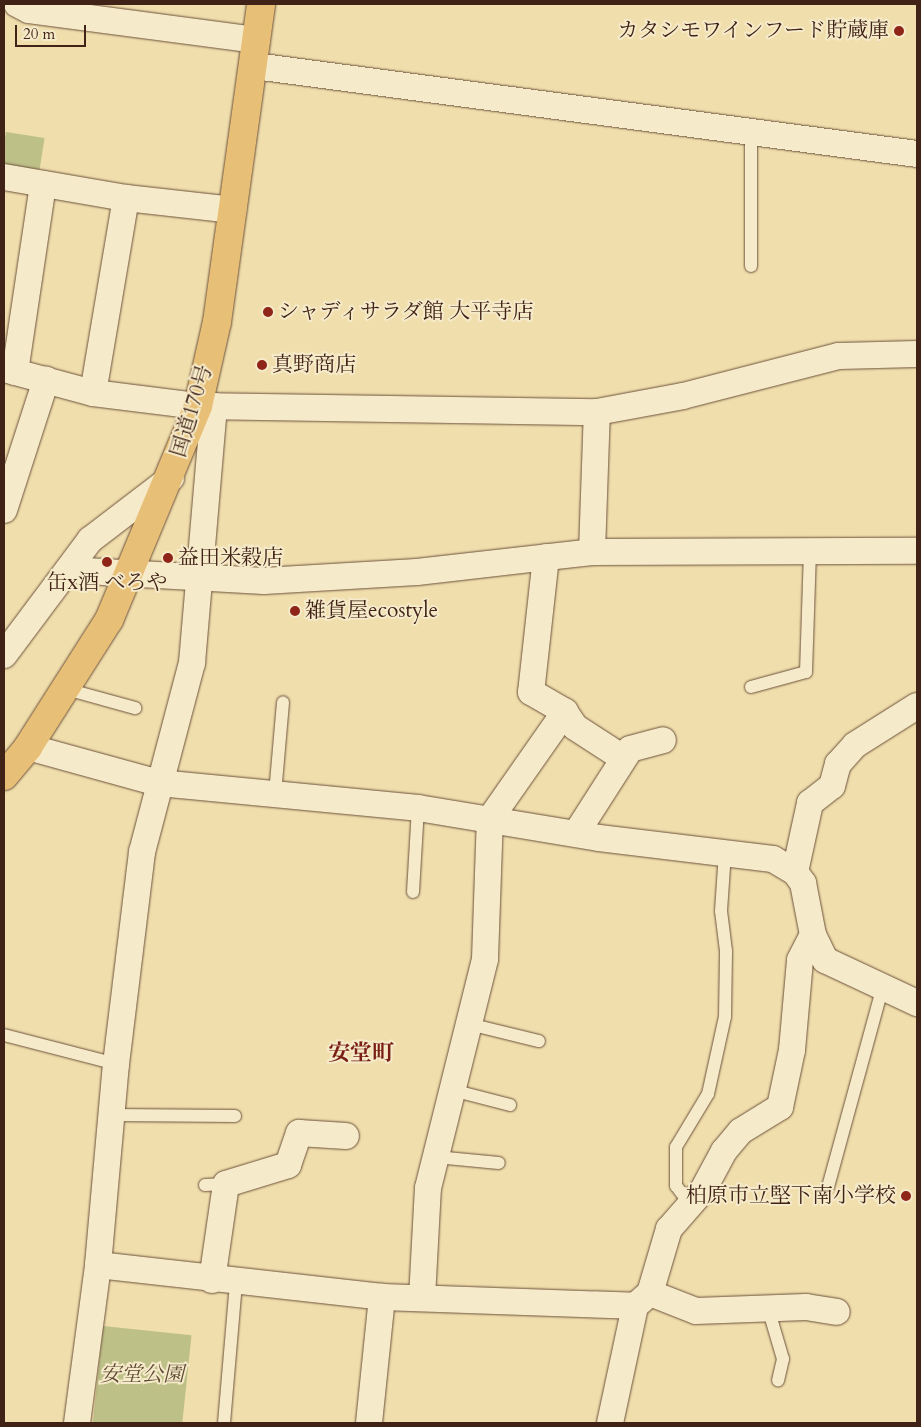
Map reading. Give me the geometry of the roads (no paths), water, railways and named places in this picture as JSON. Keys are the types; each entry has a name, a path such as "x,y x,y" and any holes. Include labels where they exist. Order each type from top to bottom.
{"highway":[{"name":"国道170号","path":"4,776 28,747 108,620 130,575 171,478 206,406 256,53 261,4"}],"street":[{"path":"17,4 29,10 256,53 751,133 917,154"},
{"path":"4,177 126,198 234,210"},
{"path":"43,184 9,371 93,393 206,406 597,412 683,396 839,356 917,354"},
{"path":"93,393 126,198"},
{"path":"4,510 46,380"},
{"path":"77,1423 98,1265 116,1064 142,852 192,663 202,580 206,406"},
{"path":"592,552 597,412"},
{"path":"4,655 90,540 171,478"},
{"path":"68,570 202,580 264,581 398,573 592,552 917,551"},
{"path":"546,557 531,692 565,712 575,727 623,758"},
{"path":"795,872 810,803 832,786 838,764 855,745 917,706"},
{"path":"422,1298 428,1188 469,1024 489,924 490,819 565,712"},
{"path":"577,832 630,749 662,740"},
{"path":"28,747 159,784 418,808 773,859 795,872 802,883 813,935 825,960 882,989 917,1003"},
{"path":"610,1423 643,1300 669,1229 703,1190 724,1151 741,1131 780,1108 792,1050 800,960 813,935"},
{"path":"224,1281 215,1184 288,1165 299,1133 346,1136"},
{"path":"98,1265 224,1281 382,1297 643,1300 696,1311 768,1308 838,1312"},
{"path":"370,1423 382,1297"}],"lane":[{"path":"751,133 751,266"},
{"path":"751,688 806,672 810,552"},
{"path":"66,689 135,708"},
{"path":"275,794 283,702"},
{"path":"413,892 418,808"},
{"path":"689,1204 676,1186 676,1147 708,1094 725,1017 726,951 721,911 725,852"},
{"path":"828,1187 882,989"},
{"path":"469,1024 539,1041"},
{"path":"4,1035 116,1064"},
{"path":"452,1090 510,1105"},
{"path":"112,1115 235,1116"},
{"path":"436,1157 499,1163"},
{"path":"224,1281 224,1423"},
{"path":"768,1308 783,1360 778,1380"}],"place":[{"name":"カタシモワインフード貯蔵庫","path":"899,31"},
{"name":"シャディサラダ館 大平寺店","path":"268,312"},
{"name":"真野商店","path":"262,365"},
{"name":"益田米穀店","path":"168,558"},
{"name":"缶x酒 べろや","path":"107,562"},
{"name":"雑貨屋ecostyle","path":"295,611"},
{"name":"柏原市立堅下南小学校","path":"906,1196"}],"district":[{"name":"安堂町","path":"361,1054"}],"park label":[{"name":"安堂公園","path":"142,1375"}]}
